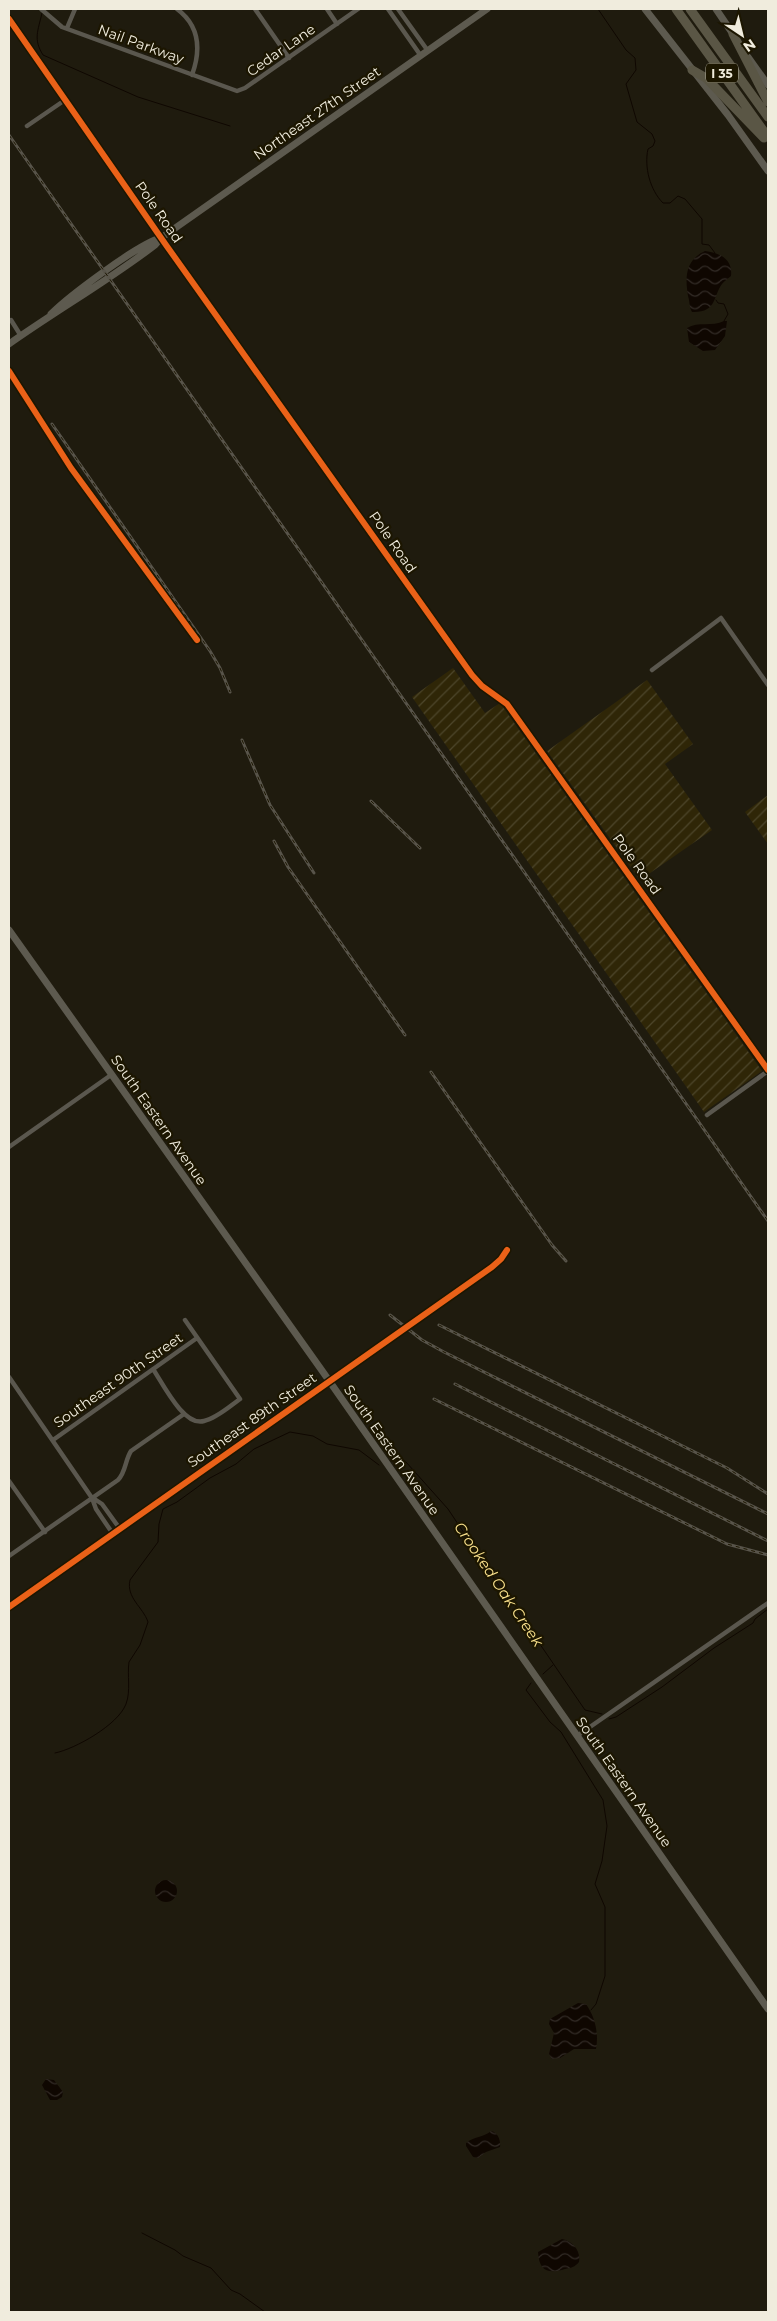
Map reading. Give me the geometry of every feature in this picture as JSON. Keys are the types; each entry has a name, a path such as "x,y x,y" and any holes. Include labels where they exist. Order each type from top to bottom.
{"highway":[{"name":"I 35","path":"676,9 768,137"},
{"name":"I 35","path":"690,9 768,118"},
{"path":"733,34 768,102"},
{"path":"692,70 706,78 768,142"}],"main road":[{"name":"Northeast 27th Street","path":"9,344 48,317 60,305 96,278 152,240 161,238 487,9"},
{"path":"645,9 768,171"},
{"path":"716,9 768,85"},
{"name":"South Eastern Avenue","path":"9,930 329,1381 768,2009"},
{"name":"Southeast 89th Street","path":"9,1607 492,1267 507,1250"}],"street":[{"name":"Nail Parkway","path":"41,9 59,25 232,90 240,91"},
{"path":"67,28 75,9"},
{"path":"177,9 189,20 198,43 197,59 192,75"},
{"path":"255,9 289,58"},
{"path":"326,9 337,24"},
{"name":"Cedar Lane","path":"240,91 358,9"},
{"path":"388,9 421,56"},
{"path":"398,9 428,51"},
{"name":"Pole Road","path":"9,19 161,238 472,675 482,686 507,704 768,1071"},
{"path":"27,126 65,100"},
{"path":"10,320 21,336"},
{"path":"9,371 71,468 197,640"},
{"path":"652,670 721,618 768,685"},
{"path":"707,1115 768,1071"},
{"path":"9,1147 111,1075"},
{"path":"152,1369 184,1414 192,1421 206,1421 240,1399 184,1320"},
{"name":"Southeast 90th Street","path":"53,1440 197,1338"},
{"path":"9,1377 92,1498 96,1509 116,1531"},
{"path":"9,1556 121,1478 126,1459 132,1451 184,1414"},
{"path":"9,1481 45,1532"},
{"path":"577,1736 768,1603"}],"shaded area":[{"path":"453,668 485,713 500,703 762,1071 704,1112 412,697"},
{"path":"647,680 693,744 665,764 712,830 640,880 547,751"},
{"path":"768,795 768,844 745,812"}],"water":[{"path":"705,251 716,253 728,261 731,276 722,284 710,307 700,312 692,312 687,289 688,270 693,259"},
{"path":"727,321 725,336 715,350 703,351 689,342 687,328"},
{"path":"166,1880 174,1883 177,1891 174,1899 166,1902 158,1899 155,1891 158,1883"},
{"path":"578,2003 586,2004 592,2014 597,2031 596,2049 574,2049 560,2058 552,2059 549,2054 554,2033 549,2024 550,2019"},
{"path":"46,2079 54,2080 63,2092 62,2097 57,2100 50,2100 42,2085"},
{"path":"491,2131 496,2133 500,2147 486,2152 478,2158 473,2157 466,2143"},
{"path":"562,2239 570,2242 575,2247 579,2254 579,2262 569,2268 554,2271 546,2270 540,2264 538,2252"}],"waterway":[{"path":"598,9 626,50 635,58 636,70 626,84 637,122 652,134 655,141 653,146 648,149 647,156 651,185 663,203 670,203 678,196 685,199 702,219 702,244 709,245 715,253"},
{"path":"42,13 37,39 43,55 138,97 230,126"},
{"path":"716,300 718,303 724,304 728,314 724,321"},
{"name":"Crooked Oak Creek","path":"55,1753 73,1747 95,1735 114,1720 126,1704 129,1662 140,1645 148,1622 130,1592 130,1580 158,1542 159,1524 163,1509 177,1502 210,1478 236,1464 254,1449 290,1432 313,1436 327,1444 359,1450 379,1465"},
{"name":"Crooked Oak Creek","path":"391,1456 400,1457 406,1462 448,1509 585,1710 602,1714"},
{"name":"Crooked Oak Creek","path":"609,1719 616,1717 662,1687 714,1648 753,1623 755,1619 768,1609"},
{"path":"543,1674 553,1665"},
{"path":"531,1683 526,1690 550,1722 561,1732 603,1800 607,1826 602,1861 595,1884 605,1907 605,1976 596,2004 591,2010"},
{"path":"142,2233 183,2256 211,2268 231,2290 240,2294 265,2312"}],"railway":[{"path":"9,135 768,1221"},
{"path":"52,424 210,651 220,668 230,692"},
{"path":"242,740 270,805 314,873"},
{"path":"371,801 420,848"},
{"path":"274,841 288,867 405,1035"},
{"path":"431,1072 552,1245 566,1261"},
{"path":"390,1315 422,1340 444,1352 768,1514"},
{"path":"439,1325 727,1468 768,1494"},
{"path":"455,1384 768,1541"},
{"path":"434,1399 727,1544 768,1555"}],"cycle path":[{"path":"9,19 166,245 472,675 482,686 507,704 768,1070"},
{"path":"9,371 71,468 197,640"},
{"path":"9,1607 492,1267 507,1250"}]}
